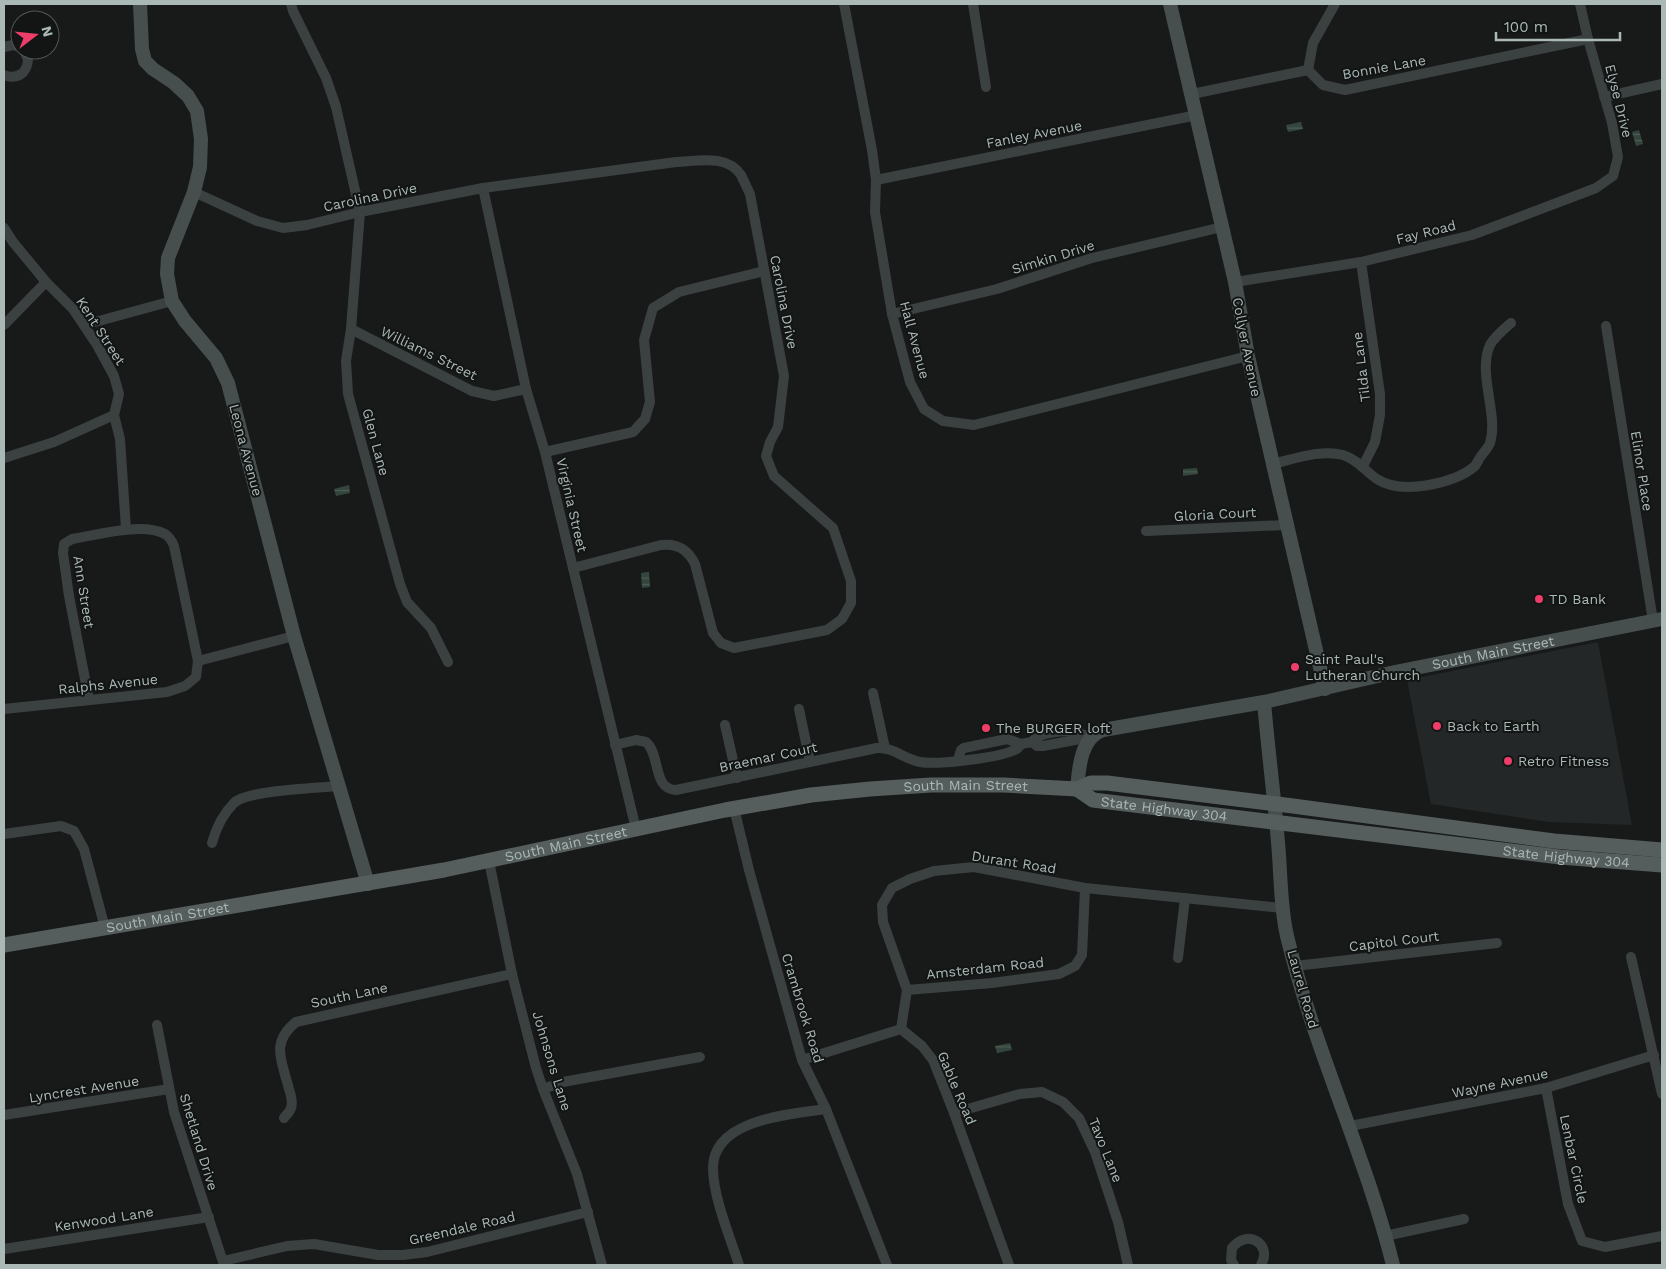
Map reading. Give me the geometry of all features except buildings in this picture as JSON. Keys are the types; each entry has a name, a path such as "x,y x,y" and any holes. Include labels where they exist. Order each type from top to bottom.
{"main road":[{"name":"State Highway 304","path":"1077,789 1095,782 1274,803 1554,841 1662,850"},
{"name":"South Main Street","path":"4,945 368,884 490,861 734,808 826,793 916,785 990,784 1077,789"},
{"name":"State Highway 304","path":"1077,789 1093,800 1575,859 1662,865"}],"street":[{"name":"Leona Avenue","path":"140,4 142,49 145,61 188,96 197,111 201,139 200,166 194,192 168,258 167,274 172,301 185,321 216,358 228,383 294,636 368,884"},
{"path":"291,4 292,11 326,78 336,107 360,212"},
{"name":"Hall Avenue","path":"844,4 868,123 876,180 875,212 892,314 910,382 924,409 943,421 974,424 1248,356"},
{"path":"973,4 986,86"},
{"name":"Collyer Avenue","path":"1170,4 1235,282 1248,356 1325,690"},
{"path":"1192,94 1308,70 1313,42 1335,4"},
{"name":"Elyse Drive","path":"1580,4 1612,123 1618,157 1613,176"},
{"name":"Bonnie Lane","path":"1308,70 1323,85 1346,90 1588,39"},
{"path":"4,76 16,77 25,71 28,60"},
{"path":"1604,97 1662,84"},
{"name":"Fanley Avenue","path":"876,180 1197,115"},
{"name":"Carolina Drive","path":"194,192 257,221 283,228 307,226 360,212 484,188 676,162 706,160 724,162 740,173 750,194 784,376 778,427 770,442 766,456 774,476 833,528 851,580 851,602 842,619 827,630 743,648 729,648 721,643 713,633 696,564 690,554 682,547 671,544 661,545 573,568"},
{"name":"Fay Road","path":"1235,282 1361,262 1472,235 1596,188 1613,176"},
{"name":"Virginia Street","path":"484,188 526,389 545,452 636,829"},
{"name":"Glen Lane","path":"360,212 346,361 348,394 400,584 407,602 431,628 448,662"},
{"name":"Simkin Drive","path":"892,314 997,289 1092,258 1222,227"},
{"name":"Kent Street","path":"4,228 46,282 73,309 114,376 119,394 114,415 120,439 126,529"},
{"name":"Tilda Lane","path":"1361,262 1380,394 1380,415 1375,442 1363,466"},
{"path":"545,452 633,432 645,419 650,402 644,340 654,308 679,292 764,271"},
{"path":"4,326 46,282"},
{"path":"84,325 172,301"},
{"path":"1272,464 1322,454 1344,456 1363,466 1378,480 1399,486 1424,486 1451,479 1475,465 1490,444 1492,422 1487,361 1490,345 1499,333 1511,323"},
{"name":"Elinor Place","path":"1606,326 1658,620"},
{"name":"Williams Street","path":"350,329 472,391 494,396 526,389"},
{"path":"4,458 54,442 114,415"},
{"name":"Gloria Court","path":"1146,531 1286,525"},
{"name":"Ann Street","path":"89,700 69,596 63,553 64,544 72,539 126,529 154,531 171,538 198,661"},
{"name":"South Main Street","path":"885,748 921,762 932,763 972,759 1010,752 1017,749 1021,744 1032,742 1038,736 1075,732 1091,737 1097,732 1107,729 1325,690 1395,672 1658,620"},
{"path":"198,661 294,636"},
{"name":"Ralphs Avenue","path":"4,709 167,692 185,686 196,677 198,661"},
{"path":"873,693 885,748"},
{"name":"Laurel Road","path":"1264,702 1276,822 1282,908 1287,935 1321,1050 1350,1126 1393,1265"},
{"path":"799,709 810,762"},
{"path":"725,724 737,778"},
{"path":"1077,789 1082,757 1091,737"},
{"name":"Braemar Court","path":"615,745 636,740 646,742 654,752 661,782 669,790 679,790 872,748 885,748"},
{"path":"212,842 217,825 235,801 249,795 340,786"},
{"name":"Crambrook Road","path":"734,808 749,870 802,1060 826,1109 887,1265"},
{"path":"4,834 61,826 74,831 84,849 105,928"},
{"name":"Johnsons Lane","path":"490,861 512,974 543,1089 577,1174 602,1265"},
{"name":"Durant Road","path":"901,1029 907,990 883,922 882,905 892,888 934,870 974,867 1085,888 1282,908"},
{"name":"Amsterdam Road","path":"907,990 992,983 1059,974 1075,966 1082,955 1085,888"},
{"path":"1178,958 1185,898"},
{"name":"Capitol Court","path":"1295,966 1496,943"},
{"path":"1631,957 1662,1094"},
{"name":"South Lane","path":"284,1118 291,1109 292,1098 280,1052 280,1040 286,1030 296,1022 512,974"},
{"name":"Shetland Drive","path":"157,1025 174,1112 223,1263"},
{"path":"802,1060 901,1029"},
{"name":"Gable Road","path":"901,1029 922,1046 933,1060 1009,1265"},
{"name":"Wayne Avenue","path":"1350,1126 1546,1088 1654,1055"},
{"path":"543,1089 563,1082 700,1057"},
{"name":"Lenbar Circle","path":"1546,1088 1568,1204 1582,1240 1604,1247 1662,1236"},
{"name":"Lyncrest Avenue","path":"4,1115 169,1089"},
{"name":"Tavo Lane","path":"954,1113 1020,1094 1042,1092 1063,1102 1079,1118 1095,1152 1118,1222 1128,1265"},
{"path":"739,1265 715,1189 713,1167 718,1148 731,1134 750,1124 772,1116 826,1109"},
{"name":"Greendale Road","path":"223,1263 287,1246 314,1244 378,1254 427,1252 588,1212"},
{"name":"Kenwood Lane","path":"4,1249 209,1217"},
{"path":"1385,1236 1464,1218"},
{"path":"1234,1265 1231,1260 1232,1248 1240,1240 1249,1238 1255,1240 1262,1247 1265,1258 1262,1265"}],"shaded area":[{"path":"1301,122 1303,129 1288,132 1286,125"},
{"path":"1639,130 1643,144 1636,146 1632,132"},
{"path":"1197,468 1198,474 1183,476 1183,469"},
{"path":"349,485 350,493 336,496 334,489"},
{"path":"649,572 650,587 642,588 641,573"},
{"path":"1598,642 1632,825 1549,822 1431,804 1407,680"},
{"path":"1010,1043 1012,1050 997,1053 995,1046"}],"place":[{"name":"TD Bank","path":"1539,599"},
{"name":"Saint Paul's Lutheran Church","path":"1295,667"},
{"name":"Back to Earth","path":"1437,726"},
{"name":"The BURGER loft","path":"986,728"},
{"name":"Retro Fitness","path":"1508,761"}]}
